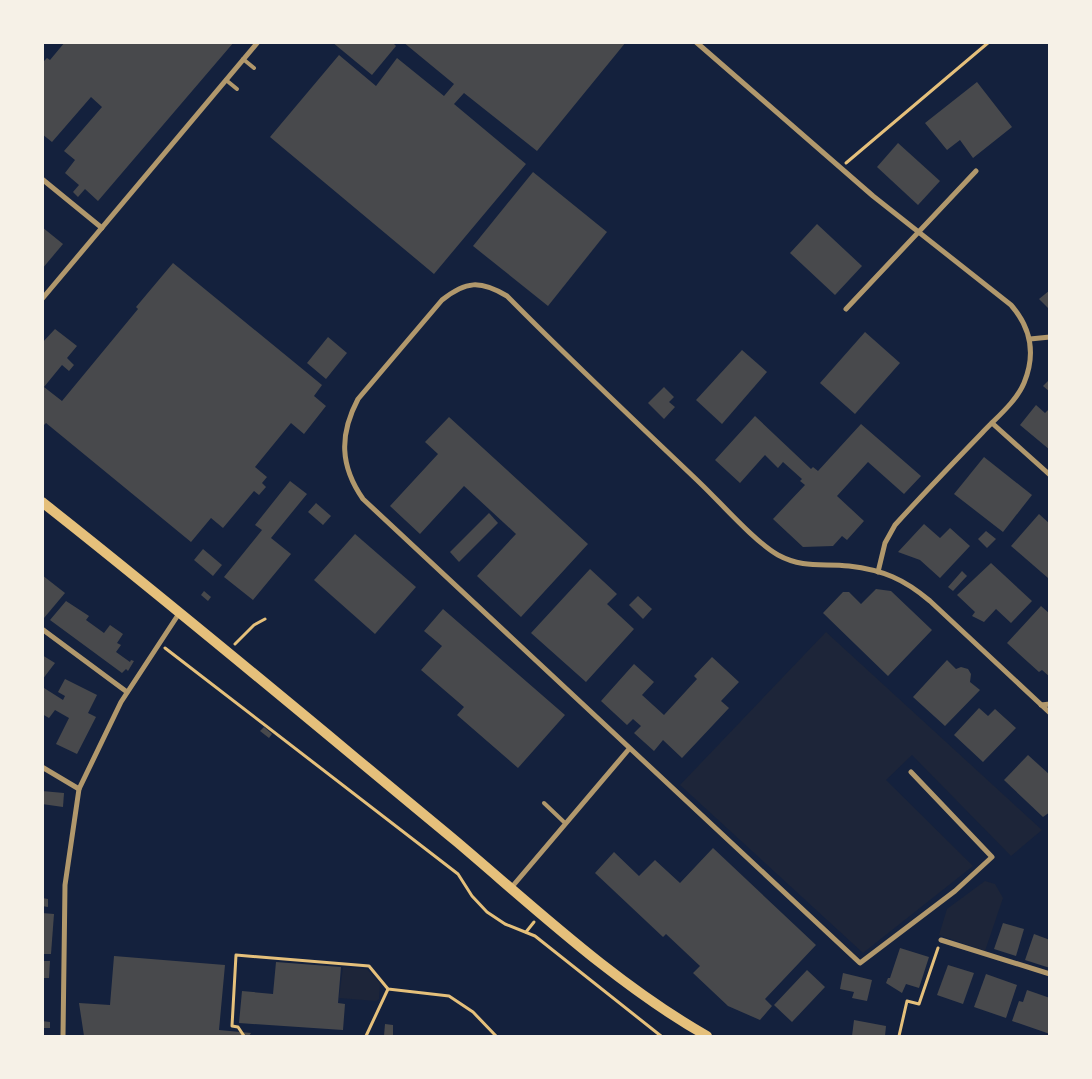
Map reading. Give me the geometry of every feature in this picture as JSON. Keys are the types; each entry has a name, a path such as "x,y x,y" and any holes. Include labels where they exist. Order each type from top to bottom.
{"main road":[{"path":"42,502 180,611 511,888 639,991 684,1023 707,1036"}],"street":[{"path":"42,299 258,42"},
{"path":"696,42 840,168 1011,305 1026,325 1030,339 1028,370 1023,384 992,423 895,525 885,543 878,572"},
{"path":"846,309 976,172"},
{"path":"42,178 102,228"},
{"path":"911,772 992,857 955,891 860,963 376,512 353,485 346,467 347,430 350,415 358,400 442,300 455,290 468,285 480,284 492,287 507,296 690,473 778,554 799,563 824,567 847,566 896,576 930,601 1050,713"},
{"path":"1030,339 1050,337"},
{"path":"992,423 1050,475"},
{"path":"63,1036 65,885 79,789 127,692 180,611"},
{"path":"42,629 127,692"},
{"path":"1041,705 1050,704"},
{"path":"511,888 629,749"},
{"path":"42,767 79,789"},
{"path":"941,940 1050,974"}],"lane":[{"path":"243,59 254,68"},
{"path":"226,80 237,89"},
{"path":"544,803 566,823"}],"path":[{"path":"840,168 989,42"},
{"path":"242,638 254,624 265,619"},
{"path":"159,643 458,874 472,896 487,912 505,924 535,936 661,1036"},
{"path":"899,1036 907,1001 919,1004 941,940"},
{"path":"244,1036 238,1027 232,1026 236,955 369,966 388,989 449,996 473,1012 496,1036"},
{"path":"366,1036 386,998 388,989"},
{"path":"449,996 451,989"}],"shaded area":[{"path":"826,632 1042,830 1011,856 912,755 886,780 973,866 863,953 680,785"},
{"path":"985,881 995,884 1003,898 985,951 939,935 947,909"},
{"path":"343,967 367,969 380,984 379,999 376,1001 339,998"}],"building":[{"path":"65,42 234,42 98,201 85,189 78,197 73,192 79,185 65,173 75,160 64,151 102,107 91,97 52,142 42,134 42,63 47,58 50,60"},
{"path":"332,42 392,42 396,46 372,75"},
{"path":"403,42 626,42 537,151 464,93 454,104 526,164 434,274 270,137 339,55 376,86 397,58 444,96 454,84"},
{"path":"977,82 1012,127 973,158 960,140 947,150 925,123"},
{"path":"898,143 940,181 918,205 877,167"},
{"path":"533,172 607,232 548,306 473,246"},
{"path":"817,224 862,266 835,295 790,253"},
{"path":"42,227 63,244 42,269"},
{"path":"173,263 322,385 314,396 326,406 304,434 291,423 255,467 267,477 262,483 266,487 259,495 254,491 223,528 211,518 191,542 46,423 42,427 42,352 44,349 42,343 55,329 77,346 67,358 74,365 69,371 62,365 44,387 62,401 138,309 136,307"},
{"path":"1050,290 1050,310 1039,299"},
{"path":"865,332 900,363 855,414 820,383"},
{"path":"328,337 347,353 326,379 307,363"},
{"path":"742,350 767,372 722,424 696,400"},
{"path":"1050,379 1050,392 1043,386"},
{"path":"664,387 674,397 669,402 675,407 664,419 648,403"},
{"path":"1036,405 1045,413 1050,408 1050,450 1020,425"},
{"path":"755,416 811,469 813,467 818,471 861,424 921,476 904,494 868,462 837,496 864,521 847,540 842,536 833,546 803,547 773,519 805,485 800,481 802,479 783,462 778,468 765,455 740,483 715,460"},
{"path":"449,417 588,544 521,617 477,576 516,534 464,486 420,534 390,506 438,454 425,442"},
{"path":"984,457 1032,495 1003,532 954,494"},
{"path":"290,481 307,494 271,538 291,554 253,600 224,577 262,530 255,525"},
{"path":"316,503 331,516 323,525 308,512"},
{"path":"489,513 498,523 459,562 450,552"},
{"path":"1039,514 1050,524 1048,578 1011,546"},
{"path":"924,524 940,538 950,528 970,546 940,578 920,560 898,552"},
{"path":"986,531 996,539 987,548 978,539"},
{"path":"355,534 416,587 375,634 314,580"},
{"path":"203,549 222,565 213,576 194,560"},
{"path":"991,563 1032,601 1011,623 996,609 984,622 972,616 975,612 957,595"},
{"path":"590,569 617,594 607,604 634,629 586,682 531,633"},
{"path":"962,571 967,576 953,591 948,587"},
{"path":"42,575 65,593 44,618 42,616"},
{"path":"876,589 891,591 932,630 888,676 823,613 843,592 849,592 861,604"},
{"path":"204,591 211,597 208,601 201,595"},
{"path":"638,596 652,609 643,619 629,605"},
{"path":"66,601 89,616 86,620 104,633 110,625 123,634 117,643 121,645 116,652 130,662 131,660 134,661 128,671 126,669 122,673 50,620"},
{"path":"1041,606 1050,614 1050,677 1042,670 1039,672 1007,643"},
{"path":"443,609 565,715 518,768 457,715 464,707 421,670 442,646 424,631"},
{"path":"42,655 55,663 42,680"},
{"path":"712,657 739,682 721,701 729,708 682,758 663,740 654,751 634,733 641,726 633,719 627,725 601,701 634,664 654,682 642,695 664,715 697,679 694,676"},
{"path":"947,660 956,669 961,667 968,669 971,674 970,682 980,690 945,726 913,697"},
{"path":"65,679 97,695 88,713 96,717 77,754 56,744 69,718 55,710 49,718 42,714 42,690 44,688 63,700 65,696 58,692"},
{"path":"979,708 988,716 995,709 1016,728 983,762 954,735"},
{"path":"264,727 272,734 269,738 260,731"},
{"path":"1028,755 1050,775 1050,812 1043,817 1004,780"},
{"path":"42,791 64,793 63,807 42,804"},
{"path":"713,848 816,945 765,999 772,1006 760,1020 728,1006 693,973 700,966 666,934 663,937 595,873 614,852 639,876 655,860 680,883"},
{"path":"42,898 48,899 48,907 42,906"},
{"path":"42,913 54,914 51,954 42,954"},
{"path":"1003,923 1024,929 1016,956 994,949"},
{"path":"1034,934 1050,940 1050,968 1025,960"},
{"path":"900,948 929,957 919,988 906,984 902,993 886,983 888,978 890,978"},
{"path":"114,956 225,965 219,1030 251,1033 249,1036 84,1036 79,1003 110,1005"},
{"path":"42,961 50,961 49,978 42,978"},
{"path":"276,962 341,967 338,1003 345,1004 343,1030 239,1023 242,991 273,994"},
{"path":"948,965 974,973 963,1004 937,995"},
{"path":"807,970 825,987 792,1022 774,1005"},
{"path":"843,973 872,980 867,1001 852,998 854,992 840,989"},
{"path":"986,974 1017,985 1006,1018 974,1007"},
{"path":"1027,990 1050,998 1050,1034 1012,1021 1019,1001 1023,1002"},
{"path":"854,1020 886,1026 885,1036 852,1036"},
{"path":"42,1021 50,1022 50,1028 42,1028"},
{"path":"385,1024 393,1025 393,1036 384,1036"}]}
